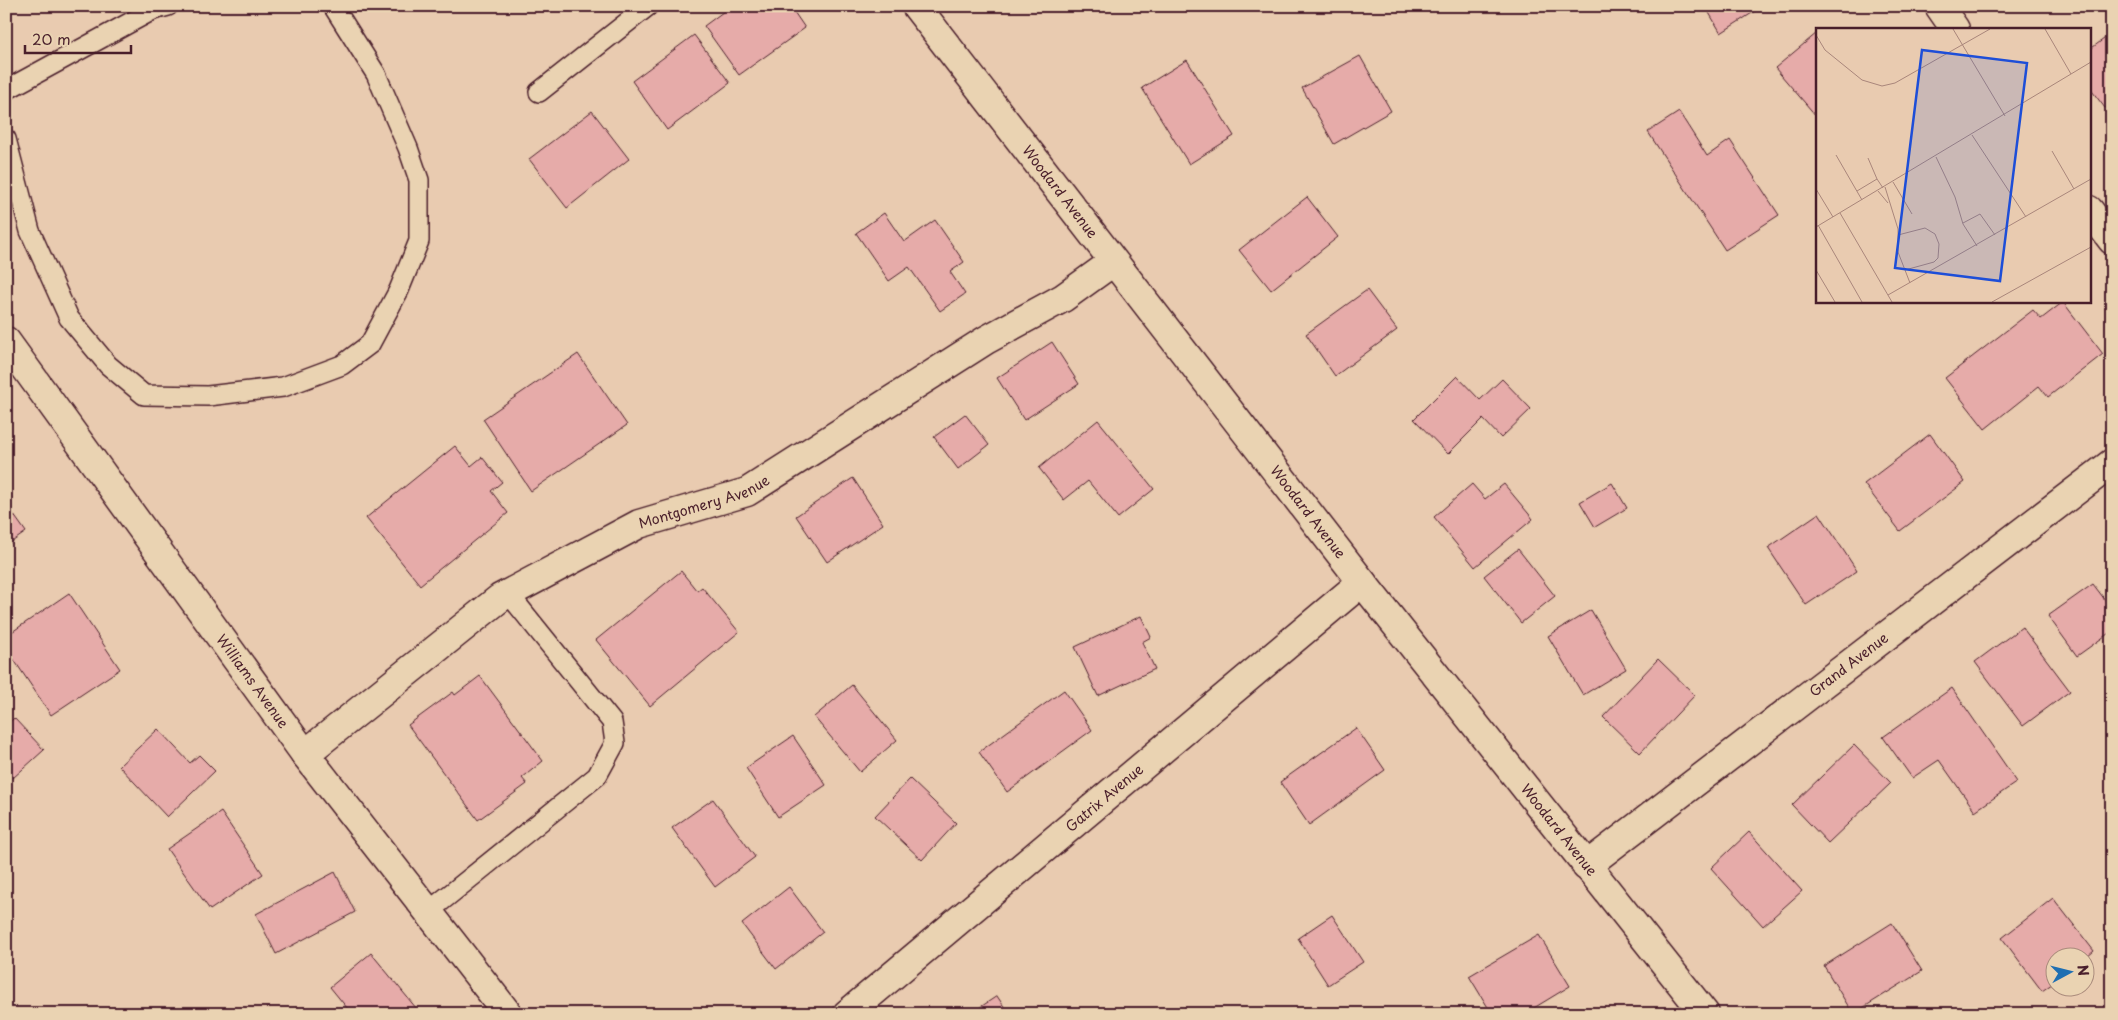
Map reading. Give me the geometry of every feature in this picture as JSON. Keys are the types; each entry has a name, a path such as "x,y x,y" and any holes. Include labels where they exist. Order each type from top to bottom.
{"street":[{"name":"Woodard Avenue","path":"916,6 1362,582 1705,1014"},
{"path":"1939,6 1954,28"},
{"path":"2090,211 2112,240"},
{"name":"Montgomery Avenue","path":"305,754 508,593 639,524 747,492 986,340 1063,298 1113,262"},
{"name":"Williams Avenue","path":"6,341 305,754 508,1014"},
{"name":"Grand Avenue","path":"1586,866 2112,463"},
{"name":"Gatrix Avenue","path":"847,1014 1362,582"}],"lane":[{"path":"6,90 153,10 168,6"},
{"path":"6,139 30,231 69,318 108,364 144,395 208,396 283,387 342,365 370,344 399,290 419,241 419,180 408,148 376,74 333,6"},
{"path":"539,92 648,6"},
{"path":"428,912 597,776 615,742 612,722 508,593"}],"building":[{"path":"731,6 790,6 805,28 739,75 704,26"},
{"path":"1705,6 1763,6 1721,33"},
{"path":"2112,33 2112,103 2105,108 2090,88 2090,49"},
{"path":"1816,34 1816,116 1775,68"},
{"path":"694,35 730,83 667,130 632,81"},
{"path":"1360,56 1391,111 1334,144 1302,88"},
{"path":"1187,60 1234,136 1189,164 1142,88"},
{"path":"592,111 629,159 567,208 529,159"},
{"path":"1679,112 1707,156 1730,140 1779,215 1725,250 1648,132"},
{"path":"1307,197 1338,237 1271,290 1239,250"},
{"path":"884,213 904,242 935,220 964,262 950,272 965,294 940,311 909,267 889,281 856,233"},
{"path":"1367,290 1397,330 1335,376 1306,334"},
{"path":"2063,302 2103,354 2048,397 2039,386 1985,429 1945,378 2033,310 2041,319"},
{"path":"1052,342 1079,384 1024,420 997,378"},
{"path":"578,354 627,425 531,491 483,419"},
{"path":"1457,376 1480,400 1502,379 1531,409 1501,438 1483,419 1448,454 1414,419"},
{"path":"965,414 989,445 958,469 934,437"},
{"path":"1098,420 1154,489 1118,518 1088,481 1064,500 1039,468"},
{"path":"1930,434 1965,482 1900,531 1864,484"},
{"path":"455,446 471,466 482,457 502,482 491,491 508,513 420,585 366,518"},
{"path":"853,478 883,524 827,562 796,516"},
{"path":"1612,483 1627,508 1595,527 1580,502"},
{"path":"1472,484 1485,499 1504,484 1533,519 1475,567 1434,517"},
{"path":"6,504 26,532 6,546"},
{"path":"1819,513 1857,571 1806,605 1768,548"},
{"path":"1518,549 1555,596 1521,623 1484,576"},
{"path":"681,571 697,591 702,587 739,632 650,706 596,640"},
{"path":"2093,584 2112,609 2112,631 2077,656 2048,616"},
{"path":"69,593 120,669 51,715 6,648 6,636"},
{"path":"1591,610 1626,669 1583,695 1548,636"},
{"path":"1141,616 1151,637 1142,642 1155,669 1098,696 1075,647"},
{"path":"2022,627 2070,691 2023,726 1975,662"},
{"path":"1658,659 1695,695 1640,753 1603,717"},
{"path":"480,676 543,761 522,778 527,784 478,820 408,725 453,692 455,695"},
{"path":"852,685 897,740 860,772 814,717"},
{"path":"1952,688 2017,782 1975,811 1939,760 1912,778 1883,737"},
{"path":"1064,690 1092,730 1007,792 979,752"},
{"path":"14,718 44,750 13,778 6,770 6,726"},
{"path":"1356,728 1385,770 1309,825 1280,782"},
{"path":"158,729 190,763 199,755 215,771 167,817 119,766"},
{"path":"793,736 826,785 778,817 746,768"},
{"path":"1854,745 1891,783 1828,843 1792,805"},
{"path":"910,779 956,823 922,860 875,816"},
{"path":"713,799 755,857 715,887 672,828"},
{"path":"221,812 263,874 210,910 167,849"},
{"path":"1749,832 1802,891 1763,926 1711,868"},
{"path":"335,872 355,912 276,954 256,914"},
{"path":"789,887 823,932 776,969 742,924"},
{"path":"2053,898 2092,948 2046,948 2046,988 2042,991 2002,938"},
{"path":"1332,915 1363,962 1328,985 1298,938"},
{"path":"1892,923 1922,971 1853,1014 1824,966"},
{"path":"1539,935 1570,986 1524,1014 1492,1014 1469,976"},
{"path":"371,953 421,1014 352,1014 330,987"},
{"path":"997,996 1009,1014 970,1014"}]}
